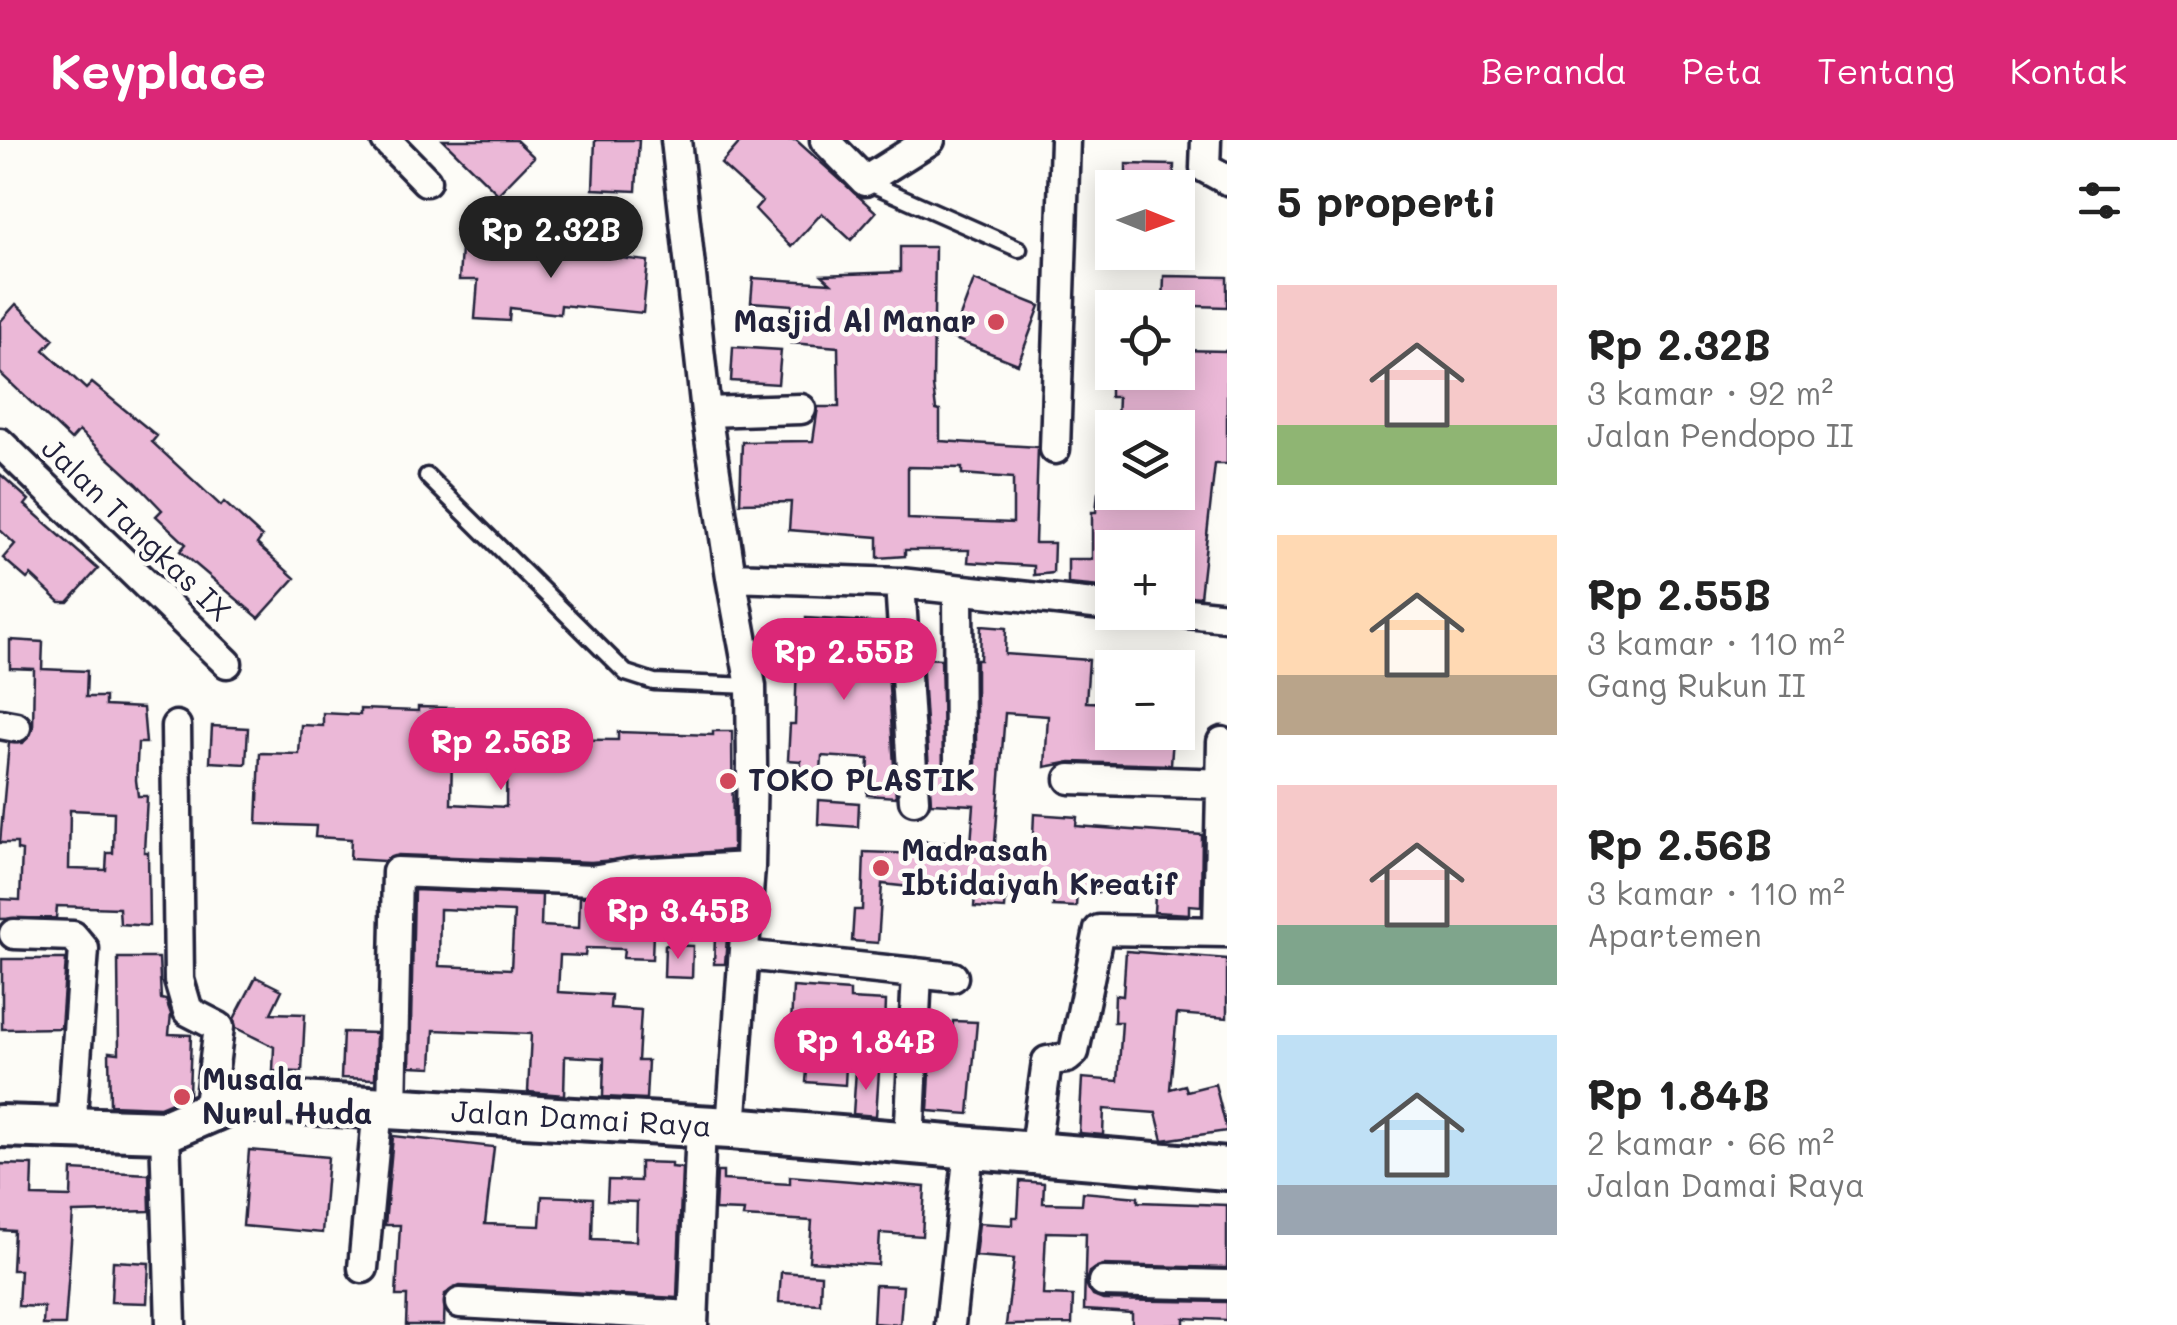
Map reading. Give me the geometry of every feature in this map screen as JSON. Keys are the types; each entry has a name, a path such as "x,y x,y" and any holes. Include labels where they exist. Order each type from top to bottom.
{"street":[{"path":"386,140 426,182"},
{"path":"460,1303 582,1317 693,1321 716,1127 744,955 750,867 751,686 706,412 676,140"},
{"path":"826,140 865,181 930,140"},
{"path":"1055,449 1065,140"},
{"path":"1206,140 1205,168 1227,180"},
{"path":"706,412 801,410"},
{"name":"Jalan Tangkas IX","path":"0,443 227,664"},
{"path":"731,577 900,583 1095,604"},
{"path":"900,583 914,800"},
{"path":"958,592 959,763"},
{"path":"1195,612 1226,612"},
{"path":"176,726 179,980 188,1011 219,1027 208,1113"},
{"path":"1034,1155 1047,1061 1067,1058 1074,1052 1099,930 1222,932 1222,742"},
{"path":"1070,780 1224,783"},
{"path":"363,1268 385,1108 396,872 592,880 633,873 750,867"},
{"path":"14,934 73,936 84,950 71,1129"},
{"path":"744,955 954,976"},
{"path":"909,1144 917,972"},
{"name":"Jalan Damai Raya","path":"0,1126 165,1132 248,1100 716,1127 1227,1169"},
{"path":"165,1132 172,1325"},
{"path":"950,1325 970,1150"},
{"path":"1102,1282 1227,1284"}],"lane":[{"path":"865,181 1020,249"},
{"path":"427,476 626,672 654,682 751,686"}],"building":[{"path":"443,140 516,140 534,157 498,194"},
{"path":"595,140 639,140 636,191 593,189"},
{"path":"742,140 796,140 876,212 851,240 822,213 791,247 755,209 762,201 721,164"},
{"path":"1126,164 1174,165 1174,170 1126,170"},
{"path":"480,243 648,261 643,313 561,305 560,314 510,308 509,321 475,319 478,280 459,280 461,249 480,250"},
{"path":"900,247 935,247 933,386 936,410 940,411 940,441 1038,447 1035,543 1054,543 1053,573 1034,575 1034,566 968,562 969,550 905,550 905,556 878,558 878,537 789,530 791,502 740,503 742,442 813,441 818,407 839,407 838,347 791,343 792,305 751,302 753,278 831,283 822,275 900,272","holes":["908,467 962,468 962,474 1013,478 1013,523 908,519"]},
{"path":"1164,276 1227,277 1227,307 1195,306 1195,290 1164,290"},
{"name":"Masjid Al Manar","path":"974,280 1040,306 1018,364 952,338"},
{"path":"16,304 54,339 44,350 86,389 92,383 157,436 152,442 221,506 224,502 262,537 257,544 295,578 259,618 180,551 186,544 156,516 162,510 137,484 79,431 71,440 0,373 0,322"},
{"path":"733,347 781,350 778,384 731,381"},
{"path":"1195,350 1227,351 1227,464 1215,464 1200,597 1195,597 1195,530 1095,530 1095,586 1068,584 1068,559 1092,559 1092,512 1195,510 1195,410 1117,410 1118,397 1110,397 1110,390 1195,390"},
{"path":"0,474 29,500 25,505 98,569 68,602 60,602 31,575 27,579 3,558 15,544 0,530"},
{"path":"806,618 885,623 896,797 867,795 869,759 822,756 820,790 799,789 801,761 788,760 790,724 795,724 797,661 806,661"},
{"path":"981,626 1006,628 1005,654 1089,660 1086,702 1095,702 1095,750 1172,750 1171,765 1071,762 1045,767 1048,716 1005,713 994,855 1032,857 1034,814 1077,817 1076,826 1202,835 1201,906 1189,905 1189,914 1154,912 1155,895 1077,891 1076,907 1053,906 1054,897 1006,894 1005,909 974,907 975,894 882,884 878,943 852,941 854,910 862,910 864,852 921,854 922,841 971,844 974,805 931,803 922,658 941,659 944,771 951,779 967,778 976,763 976,660 980,660"},
{"path":"10,640 43,642 42,669 87,671 86,697 105,697 105,706 143,708 146,743 138,743 136,780 138,796 147,796 144,852 148,852 149,926 120,924 119,908 57,906 56,918 0,919 0,899 20,900 22,851 17,850 17,843 0,843 9,743 23,743 33,729 34,669 10,668","holes":["70,810 114,812 113,853 107,853 106,870 69,869"]},
{"path":"418,707 453,708 451,804 506,807 507,739 618,740 618,732 713,735 713,731 732,731 733,850 591,862 398,855 384,861 350,859 351,839 315,837 316,826 257,824 260,753 299,754 301,725 323,726 323,713 360,715 360,709 418,711"},
{"path":"212,726 248,728 246,764 210,762"},
{"path":"819,800 859,803 858,827 818,824"},
{"path":"731,886 725,964 714,964 716,908 654,905 652,959 623,958 624,949 586,948 585,956 560,955 558,992 611,995 610,1008 641,1010 638,1061 648,1061 646,1099 603,1097 604,1058 565,1056 564,1095 528,1092 531,1034 434,1030 432,1067 410,1066 414,890 542,895 541,926 579,928 580,897","holes":["440,909 514,912 511,969 439,966"]},
{"path":"665,945 693,946 692,978 664,977"},
{"path":"1126,951 1227,959 1227,1018 1177,1014 1170,1089 1185,1085 1187,1091 1215,1084 1227,1131 1163,1140 1156,1113 1104,1109 1103,1135 1079,1133 1082,1078 1118,1081 1122,1022 1114,1022 1115,995 1123,996"},
{"path":"118,958 159,958 161,999 166,1000 171,1014 169,1034 191,1035 189,1095 160,1107 110,1105 109,1052 119,1053"},
{"path":"2,959 66,959 61,1028 2,1029"},
{"path":"256,977 282,990 271,1013 305,1014 302,1072 273,1071 274,1047 236,1028 234,1019"},
{"path":"793,987 850,991 850,999 886,1001 885,1028 848,1026 845,1085 806,1082 809,1046 790,1044"},
{"path":"953,1021 977,1022 969,1114 928,1111 931,1053 951,1054"},
{"path":"343,1032 376,1033 375,1079 341,1078"},
{"path":"856,1070 879,1071 876,1116 853,1114"},
{"path":"393,1136 494,1147 485,1224 540,1226 542,1196 593,1198 592,1239 636,1241 637,1202 607,1201 608,1180 640,1181 640,1162 671,1163 671,1167 682,1168 677,1298 460,1286 445,1294 444,1325 406,1325 407,1296 396,1296 400,1225 385,1225"},
{"path":"249,1150 328,1157 322,1233 243,1226"},
{"path":"0,1164 33,1165 32,1196 71,1197 72,1170 149,1174 150,1211 73,1213 65,1325 43,1325 44,1307 18,1306 20,1270 12,1270 14,1231 0,1230"},
{"path":"717,1172 723,1172 723,1180 790,1184 790,1176 925,1187 922,1236 880,1233 878,1265 809,1261 812,1221 743,1217 744,1211 715,1210"},
{"path":"1020,1181 1044,1183 1043,1203 1082,1204 1083,1192 1138,1197 1138,1202 1227,1205 1227,1268 1102,1265 1089,1272 1086,1283 1093,1296 1103,1300 1227,1302 1227,1320 1184,1318 1184,1325 1132,1325 1132,1313 1084,1310 1086,1233 1046,1232 1043,1295 1073,1296 1072,1324 1006,1325 1014,1259 975,1256 979,1223 1013,1225 1013,1217 1018,1217"},
{"path":"113,1261 149,1263 147,1303 111,1302"},
{"path":"781,1272 821,1275 820,1304 779,1302"},
{"path":"875,1285 903,1286 900,1325 873,1323"}],"place":[{"name":"Masjid Al Manar","path":"996,322"},
{"name":"TOKO PLASTIK","path":"728,781"},
{"name":"Madrasah Ibtidaiyah Kreatif","path":"881,868"},
{"name":"Musala Nurul Huda","path":"182,1097"}]}
